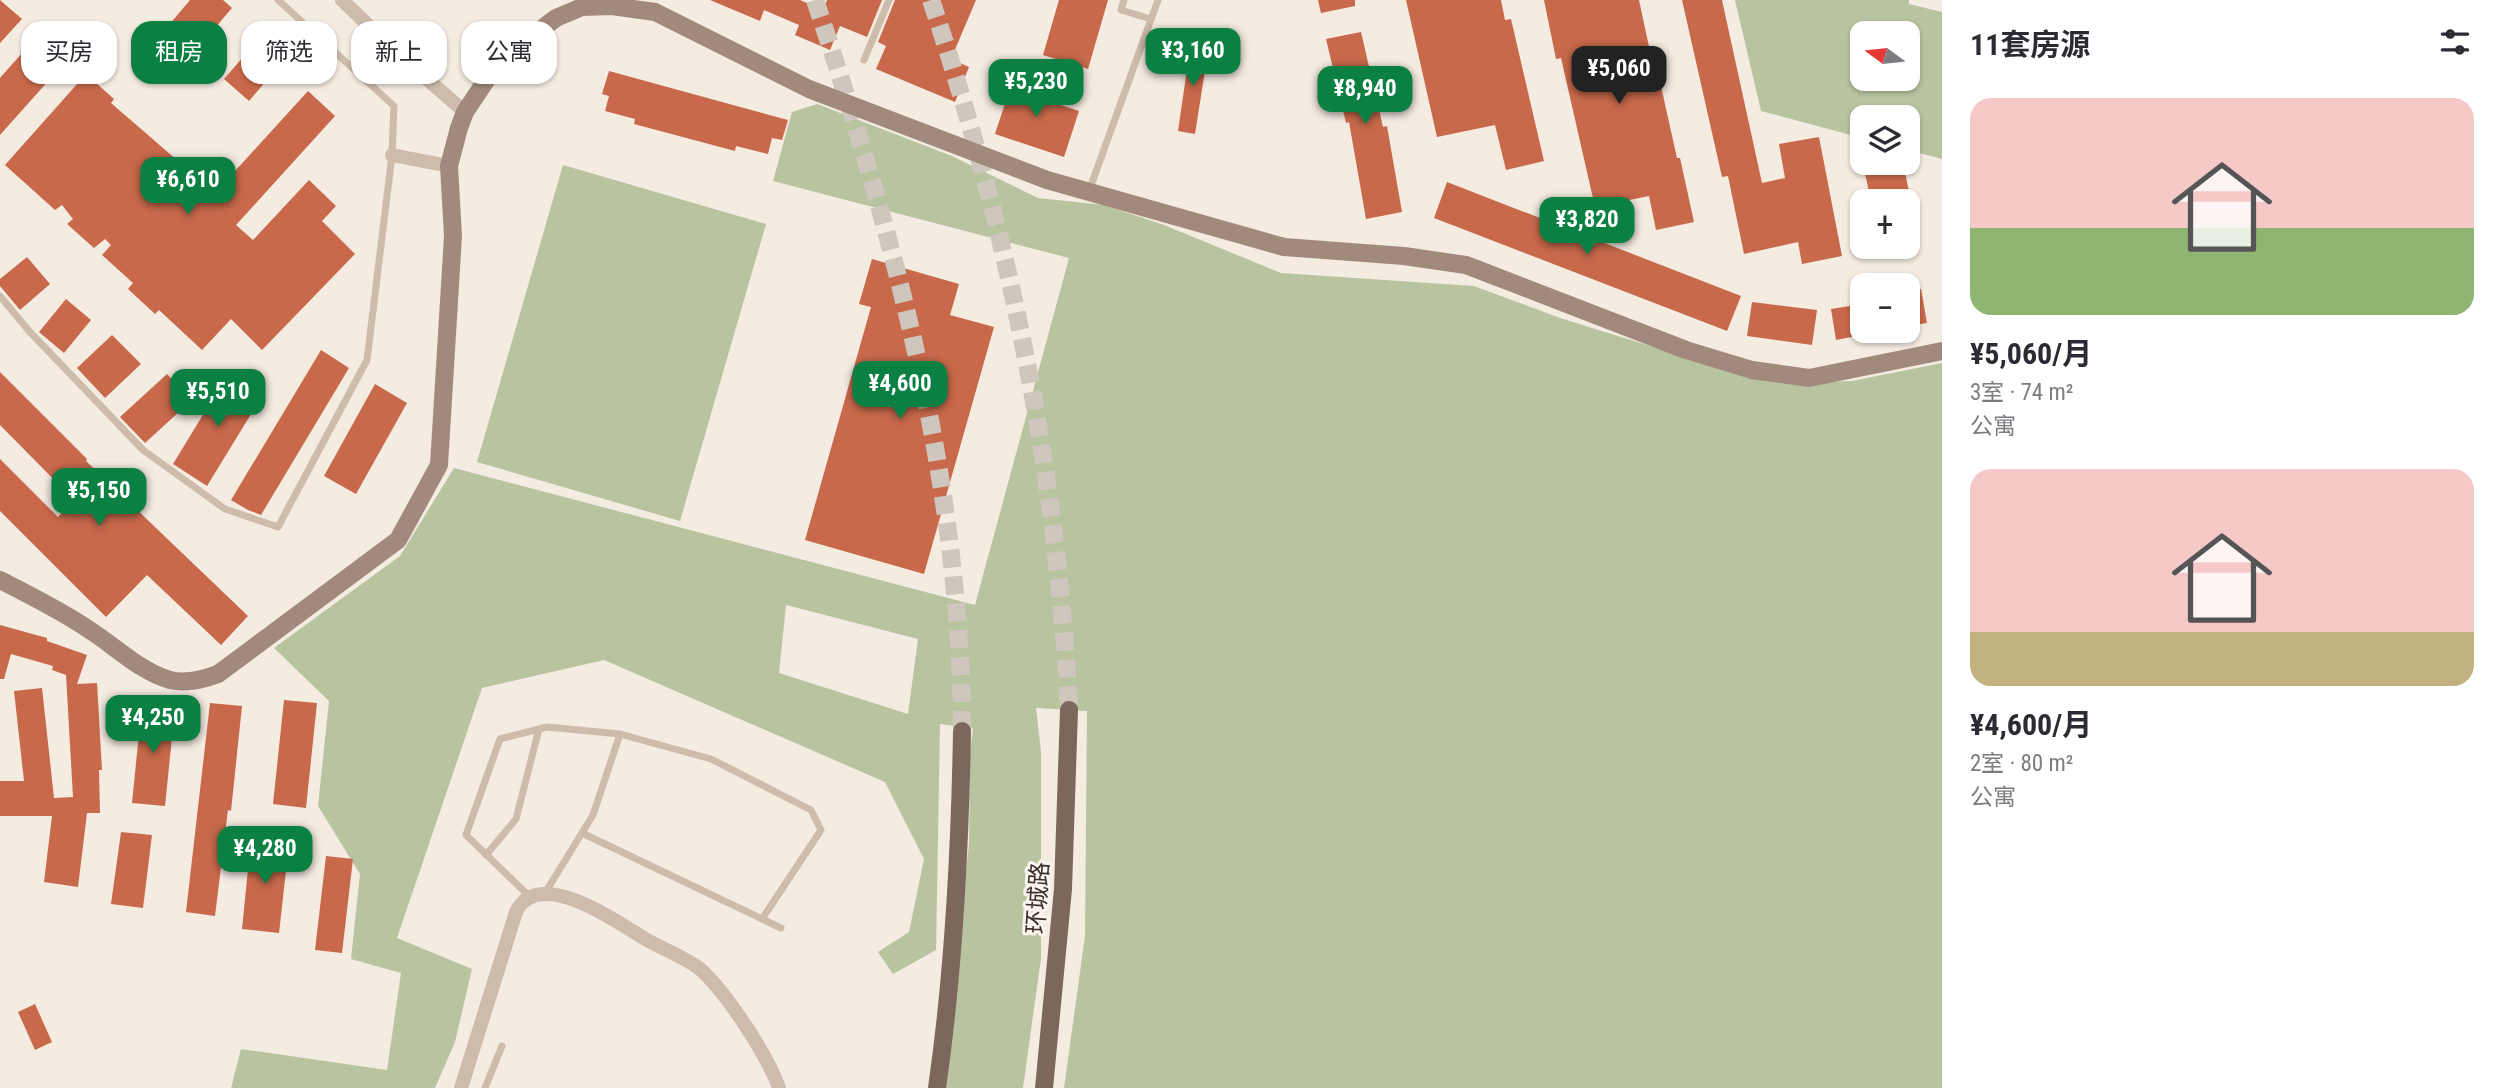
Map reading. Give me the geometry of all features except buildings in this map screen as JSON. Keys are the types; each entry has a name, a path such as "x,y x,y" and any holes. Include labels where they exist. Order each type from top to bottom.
{"main road":[{"name":"环城路","path":"1044,1088 1063,889 1069,710"},
{"path":"937,1088 954,923 962,731"}],"street":[{"path":"342,0 357,5 398,54 466,112"},
{"path":"0,580 44,602 160,677 182,682 193,681 218,674 398,540 439,465 453,236 449,166 466,112 499,61 556,18 582,7 611,6 655,12 809,89 1047,180 1284,247 1404,256 1466,265 1686,350 1752,370 1809,377 1942,351"},
{"path":"392,155 449,166"},
{"path":"461,1088 516,912 529,896 545,894 569,898 597,911 698,968 725,998 755,1042 779,1088"}],"lane":[{"path":"0,296 29,331 143,450 225,509 278,527 367,360 392,155 394,106 278,0"},
{"path":"864,60 889,0"},
{"path":"1124,0 1121,10 1151,19"},
{"path":"1088,192 1158,0"},
{"path":"529,896 466,835 500,739 547,727 620,734 711,759 811,810 821,831 762,919"},
{"path":"486,855 516,819 539,729"},
{"path":"545,894 593,814 620,734"},
{"path":"582,833 781,928"},
{"path":"485,1088 502,1046"}],"green space":[{"path":"1735,0 1909,0 1909,4 1942,12 1942,159 1920,153 1920,105 1850,105 1850,135 1761,111"},
{"path":"817,104 952,156 1038,198 1104,205 1164,225 1281,273 1474,286 1560,318 1650,346 1787,383 1852,381 1942,363 1942,1088 1064,1088 1085,936 1087,711 1036,708 1041,752 1041,958 1023,1088 943,1088 969,844 970,753 973,728 940,724 936,950 893,974 878,952 909,932 924,859 885,782 604,660 482,688 397,938 472,969 455,1042 435,1088 231,1088 241,1049 387,1070 401,973 351,959 360,874 318,806 329,701 274,648 400,556 454,468 975,605 1069,258 773,181 792,112","holes":["786,605 918,639 908,714 779,673"]},
{"path":"563,165 766,224 680,521 477,462"}],"tunnel":[{"path":"815,0 871,178 918,360 950,545 959,638 962,731"},
{"path":"931,0 959,86 983,174 1024,350 1053,530 1069,710"}]}
